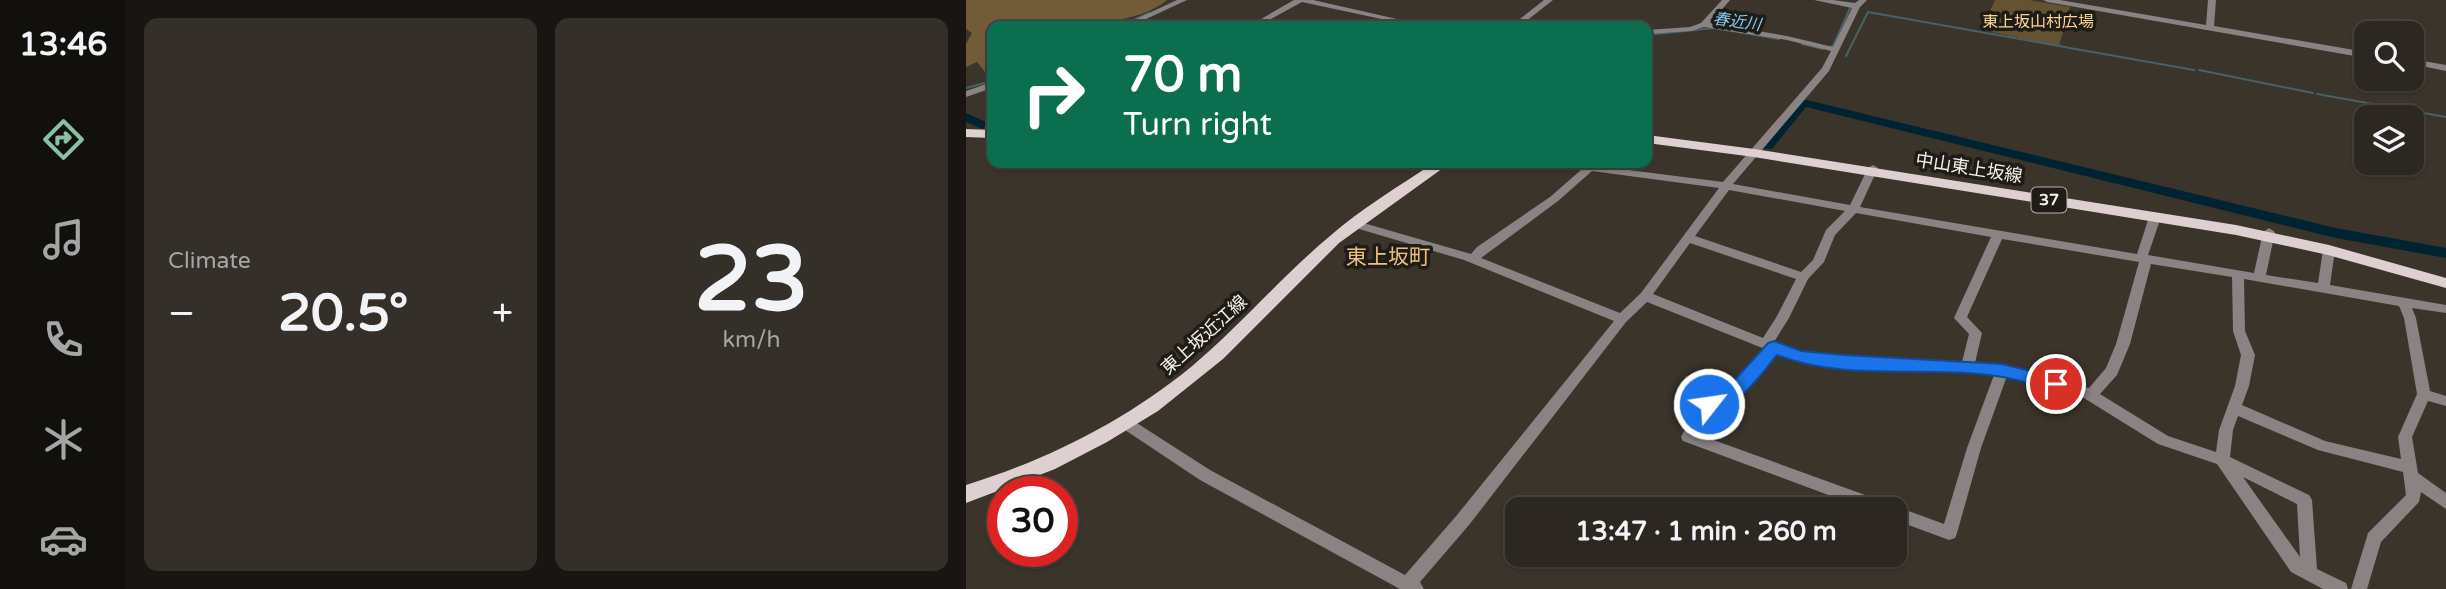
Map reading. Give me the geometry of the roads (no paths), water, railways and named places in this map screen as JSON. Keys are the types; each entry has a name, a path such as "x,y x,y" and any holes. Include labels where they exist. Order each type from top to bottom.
{"main road":[{"path":"966,131 987,132"},
{"name":"中山東上坂線","path":"1652,138 1872,170 2269,235 2446,281"},
{"name":"東上坂近江線","path":"966,494 988,488 1062,456 1124,422 1175,388 1353,225 1436,168"},
{"name":"中山東上坂線","path":"1872,170 2269,235 2446,281"}],"street":[{"path":"1136,21 1183,0"},
{"path":"1262,21 1301,0 1400,21"},
{"path":"1522,21 1549,0"},
{"path":"1704,25 1726,0"},
{"path":"1124,422 1205,475 1412,587 1622,319 1645,296 1726,186 1826,69 1860,3 1818,0"},
{"path":"2047,0 2354,53"},
{"path":"2210,29 2212,0"},
{"path":"1652,32 1691,29 1704,25 1787,38 1836,50"},
{"path":"2424,64 2446,68"},
{"path":"966,93 987,87"},
{"path":"1473,259 1481,250 1554,200 1590,168"},
{"path":"1612,168 2446,309"},
{"path":"1851,497 1688,437 1709,404 1729,398 1770,345 1803,277 1818,262 1830,233 1853,210 1872,170"},
{"path":"2090,396 2112,371 2123,344 2155,217"},
{"path":"1353,225 1473,259 1622,319"},
{"path":"1967,369 1976,333 1960,318 1998,233"},
{"path":"2259,278 2269,235"},
{"path":"1688,238 1803,277"},
{"path":"2323,289 2329,250"},
{"path":"2238,274 2239,331 2248,355 2242,386 2226,430 2222,460 2297,567 2340,589"},
{"path":"1645,296 1799,357 2002,370 2083,391 2163,440 2222,460 2304,500 2309,573"},
{"path":"2360,589 2374,538 2414,497 2405,437 2424,394 2410,318 2404,302"},
{"path":"1907,517 1949,533 1974,448 2002,370"},
{"path":"2424,394 2446,401"},
{"path":"2234,408 2323,446 2410,472 2446,502"}],"waterway":[{"name":"春近川","path":"1829,47 1833,46 1851,6"},
{"path":"1846,56 1868,12 2194,70"},
{"path":"1131,21 1149,13"},
{"name":"春近川","path":"1652,34 1714,28 1779,39"},
{"name":"春近川","path":"1802,44 1823,49"},
{"path":"2199,70 2313,93"},
{"path":"966,88 987,82"},
{"path":"2317,94 2446,117"},
{"path":"1767,146 1803,103 2160,190"},
{"path":"966,117 982,125"},
{"path":"2166,191 2336,233 2446,253"}],"district":[{"name":"東上坂町","path":"1388,257"}],"park label":[{"name":"東上坂山村広場","path":"2038,22"}]}
